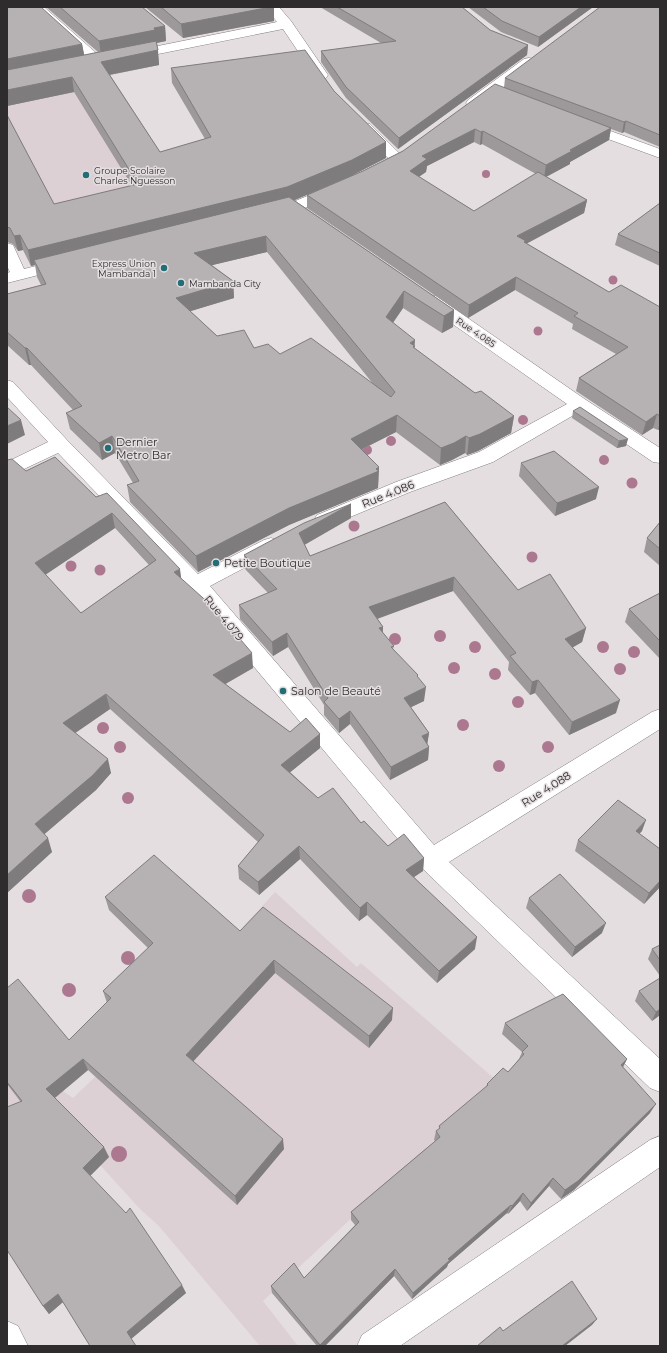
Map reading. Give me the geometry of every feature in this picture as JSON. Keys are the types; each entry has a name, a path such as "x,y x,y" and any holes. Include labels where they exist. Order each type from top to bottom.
{"street":[{"path":"36,7 98,62"},
{"path":"272,7 286,24 327,83"},
{"path":"83,65 286,24"},
{"path":"170,36 181,45"},
{"path":"460,113 538,54 524,48"},
{"path":"491,90 506,95"},
{"path":"357,119 390,162 410,149"},
{"path":"572,121 660,154"},
{"path":"255,217 299,212 350,183"},
{"path":"7,248 13,277 80,260"},
{"name":"Rue 4.085","path":"416,291 660,457"},
{"name":"Rue 4.079","path":"7,386 60,444 196,584 431,860 660,1078"},
{"name":"Rue 4.086","path":"304,528 403,487 486,457 580,404"},
{"path":"7,470 60,444"},
{"path":"196,584 284,538"},
{"name":"Rue 4.088","path":"431,860 660,718"},
{"path":"374,1346 660,1150"},
{"path":"7,1337 12,1346"}],"shaded area":[{"name":"Groupe Scolaire Charles Nguesson","path":"98,68 196,219 7,208 7,87"},
{"path":"275,892 357,967 361,963 496,1080 438,1137 263,1301 298,1346 260,1346 158,1225 140,1209 100,1165 7,1120 7,1081 37,1073 73,1098 141,1033 232,939"}],"building":[{"path":"7,7 41,7 82,44 7,59"},
{"path":"60,7 142,7 165,26 154,28 155,30 99,41"},
{"path":"161,7 271,7 181,24"},
{"path":"337,7 462,7 490,30 528,45 399,138 346,87 321,51 396,41"},
{"path":"483,7 581,7 539,37 502,21"},
{"path":"600,7 660,7 660,135 626,121 624,122 505,78"},
{"path":"156,41 158,50 101,62 160,152 211,137 171,68 305,50 334,91 386,142 352,160 287,187 28,250 20,235 14,236 10,228 7,227 7,115 54,204 138,184 72,77 7,90 7,70"},
{"path":"495,84 611,128 546,165 483,131 481,132 475,129 422,156 427,159 410,171 474,211 538,172 587,200 517,236 526,241 524,242 609,292 621,285 660,307 660,416 657,414 646,422 579,378 628,347 574,316 578,313 516,277 469,305 307,195 363,171 403,151"},
{"path":"289,197 454,310 444,316 404,291 386,317 415,340 410,343 415,346 413,347 475,393 481,391 514,416 480,434 469,438 466,436 441,448 397,415 351,439 379,467 376,469 379,471 289,508 196,556 127,485 139,481 112,436 99,443 66,413 82,406 27,348 25,348 7,332 7,294 46,284 34,260","holes":["266,236 395,392 391,397 311,338 280,354 268,344 254,348 244,330 217,336 176,298 233,281 194,253"]},
{"path":"660,203 660,253 618,234"},
{"path":"7,407 21,420 7,426"},
{"path":"580,407 628,439 619,441 573,411"},
{"path":"554,451 599,487 557,503 521,463"},
{"path":"55,457 96,497 107,493 180,569 174,572 212,606 252,653 213,675 290,732 306,718 320,734 281,765 318,798 333,788 361,823 364,821 388,846 404,834 424,858 406,870 477,937 439,971 367,902 360,908 299,846 258,882 238,866 264,835 106,694 63,723 108,759 92,776 35,824 48,838 7,875 7,460 12,459 26,471","holes":["112,513 156,560 81,613 35,563"]},
{"path":"445,502 518,590 550,574 586,628 565,639 620,700 572,722 538,680 532,682 510,656 516,653 454,577 369,607 383,627 379,628 394,646 391,647 418,675 417,676 426,687 404,698 429,733 422,736 429,747 391,767 350,711 339,719 324,702 328,698 287,633 272,642 239,605 277,589 244,555 304,523 351,504 299,533 310,556"},
{"path":"660,522 660,549 647,538"},
{"path":"660,593 660,641 629,609"},
{"path":"618,800 646,820 636,831 660,849 660,881 649,893 578,840"},
{"path":"154,855 240,931 263,907 393,1008 369,1036 274,960 186,1055 283,1139 235,1196 83,1059 46,1089 104,1147 83,1168 126,1213 130,1208 182,1285 127,1332 136,1346 90,1346 58,1294 43,1306 7,1250 7,1107 22,1101 7,1082 7,988 18,979 69,1040 111,998 103,991 153,943 105,897"},
{"path":"560,874 606,923 575,947 529,898"},
{"path":"660,945 660,960 652,949"},
{"path":"660,978 660,1009 656,1012 639,991"},
{"path":"563,994 627,1059 621,1065 656,1104 578,1181 565,1190 553,1178 531,1203 523,1193 512,1206 511,1205 448,1259 450,1260 413,1293 395,1269 320,1345 271,1286 294,1263 304,1278 359,1222 351,1212 440,1137 436,1131 440,1128 439,1126 488,1085 487,1084 503,1068 508,1072 524,1054 522,1052 528,1046 505,1023"},
{"path":"572,1281 597,1319 562,1346 477,1346 500,1327 503,1331"}],"place":[{"name":"Groupe Scolaire Charles Nguesson","path":"86,175"},
{"name":"Express Union Mambanda 1","path":"164,268"},
{"name":"Mambanda City","path":"181,283"},
{"name":"Dernier Metro Bar","path":"108,448"},
{"name":"Petite Boutique","path":"216,563"},
{"name":"Salon de Beauté","path":"283,691"}]}
